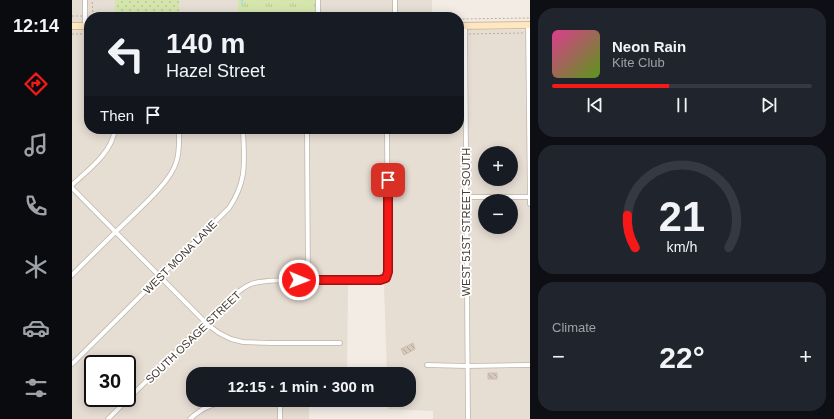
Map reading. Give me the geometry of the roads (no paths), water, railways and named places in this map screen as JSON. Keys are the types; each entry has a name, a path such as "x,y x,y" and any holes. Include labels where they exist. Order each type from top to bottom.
{"street":[{"path":"85,0 86,12"},
{"path":"318,0 318,12"},
{"path":"395,0 395,12"},
{"path":"72,26 84,26"},
{"path":"464,26 529,26 530,204"},
{"name":"WEST 51ST STREET SOUTH","path":"464,31 468,419"},
{"path":"114,134 113,140 105,153 72,186 206,322 219,333 231,339 243,342 340,342"},
{"path":"72,275 173,171 179,152 179,134"},
{"name":"WEST MONA LANE","path":"72,364 226,210 236,196 244,171 243,134"},
{"path":"307,134 308,280"},
{"name":"SOUTH OSAGE STREET","path":"108,419 206,322 236,294 250,284 273,281 380,280 386,278 388,272 387,134"},
{"path":"466,197 530,197"},
{"path":"427,365 530,365"},
{"path":"190,419 199,411 208,407"},
{"path":"280,407 280,419"}],"waterway":[{"path":"242,0 242,5"}]}
